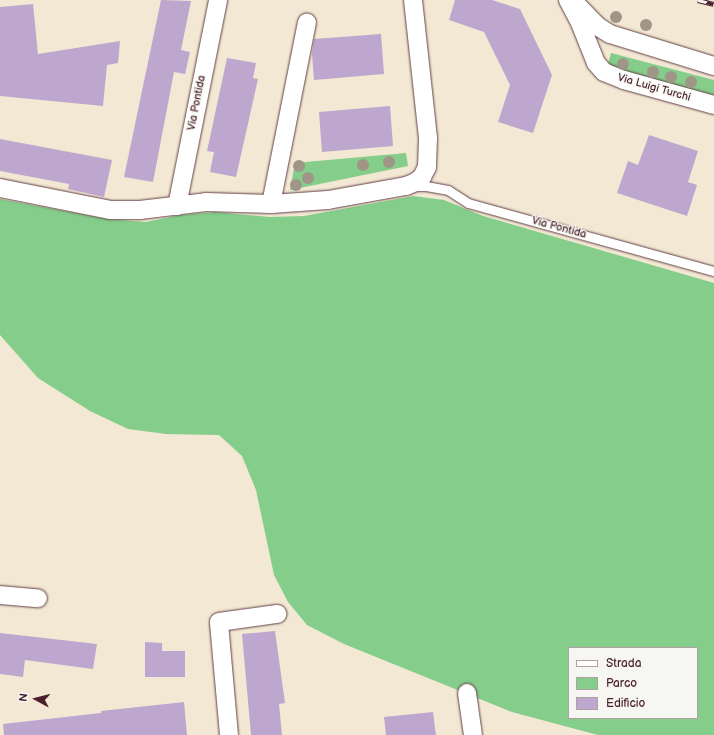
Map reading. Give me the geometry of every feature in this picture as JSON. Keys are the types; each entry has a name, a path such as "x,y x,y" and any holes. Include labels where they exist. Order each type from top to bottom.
{"street":[{"name":"Via Pontida","path":"177,206 218,0"},
{"name":"Via Pontida","path":"0,188 110,210 140,210 206,202 271,204 328,200 406,186 422,177 427,166 428,153 413,0"},
{"name":"Via Luigi Turchi","path":"568,0 580,23 596,63 604,72 624,80 714,105"},
{"path":"573,0 582,12 597,26 610,34 714,66"},
{"path":"271,204 307,23"},
{"path":"0,595 38,598"},
{"path":"229,735 219,622 277,614"},
{"path":"467,693 473,735"}],"lane":[{"name":"Via Pontida","path":"406,186 426,186 443,189 468,203 714,271"}],"green space":[{"path":"611,53 714,80 714,95 607,68"},
{"path":"406,153 408,166 290,190 295,163"},
{"path":"413,196 444,200 483,216 714,283 714,735 598,735 512,712 344,644 307,625 288,602 274,575 256,490 242,456 219,435 166,434 128,429 90,411 38,378 0,335 0,199 107,219 146,222 180,215 215,212 270,217 304,216"}],"building":[{"path":"161,0 191,1 181,50 190,52 185,74 174,72 153,182 124,177"},
{"path":"455,0 492,0 520,9 552,75 533,133 498,122 510,85 484,32 449,20"},
{"path":"33,4 38,54 120,41 118,63 107,65 103,106 0,96 0,7"},
{"path":"381,34 384,74 314,80 312,54 314,39"},
{"path":"227,58 256,63 253,78 258,79 236,177 210,172 214,152 207,151"},
{"path":"390,106 393,146 322,152 319,112"},
{"path":"649,135 698,151 688,182 697,185 687,216 617,193 628,161 638,165"},
{"path":"0,139 112,160 104,197 68,189 69,184 0,171"},
{"path":"275,631 285,703 279,704 282,735 251,735 242,634"},
{"path":"0,633 97,644 93,669 25,660 23,677 0,674"},
{"path":"145,642 162,643 162,651 185,651 185,677 145,677"},
{"path":"184,702 187,735 4,735 3,724"},
{"path":"433,712 436,735 386,735 384,717"}],"railway":[{"path":"698,0 714,4"}]}
